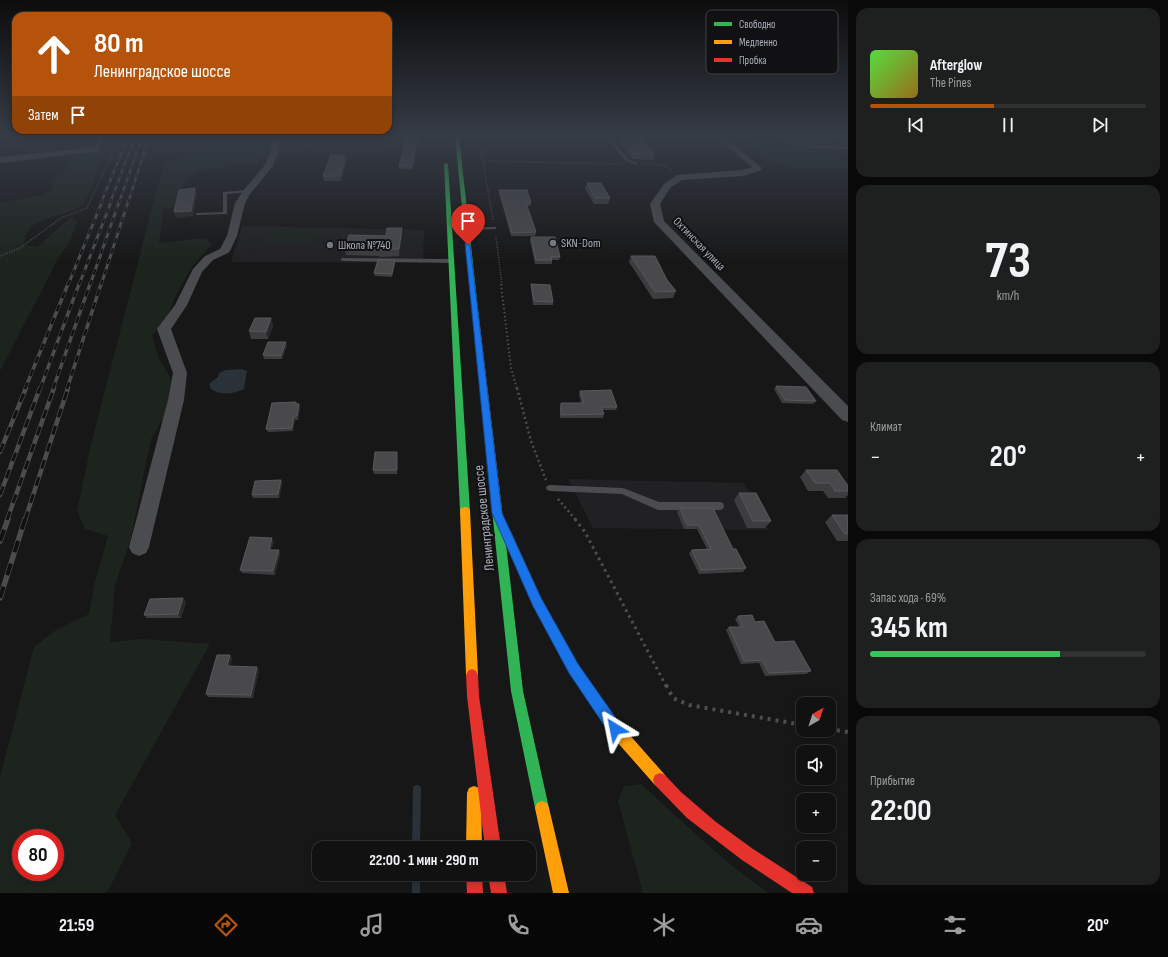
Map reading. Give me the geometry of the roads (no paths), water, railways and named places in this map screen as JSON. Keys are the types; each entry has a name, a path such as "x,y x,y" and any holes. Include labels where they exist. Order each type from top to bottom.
{"highway":[{"name":"Ленинградское шоссе","path":"446,179 465,500 473,696 492,841"},
{"name":"Ленинградское шоссе","path":"461,179 517,691 561,893"},
{"path":"497,513 537,602 574,669 615,729 671,793 734,846 806,893"},
{"path":"473,696 474,768"},
{"path":"474,784 474,841"},
{"path":"474,881 475,893"},
{"path":"497,881 499,893"}],"street":[{"path":"139,547 176,400 180,373 164,330 181,305 197,271 209,258 224,251 232,236 240,203 258,179"},
{"name":"Охтинская улица","path":"678,179 667,186 655,204 659,222 848,416"}],"lane":[{"path":"197,214 225,213 225,193 248,191"},
{"path":"466,229 494,228"},
{"path":"343,259 450,260"},
{"path":"550,488 623,491 658,506 720,506"}],"waterway":[{"path":"416,841 417,789"},
{"path":"416,881 416,893"}],"railway":[{"path":"101,203 111,179"},
{"path":"110,203 119,179"},
{"path":"119,203 127,179"},
{"path":"128,203 136,179"},
{"path":"68,285 102,202"},
{"path":"79,285 111,202"},
{"path":"90,285 119,202"},
{"path":"101,285 128,202"},
{"path":"25,389 68,284"},
{"path":"40,389 79,284"},
{"path":"53,389 90,284"},
{"path":"67,389 101,284"},
{"path":"0,452 26,388"},
{"path":"0,495 40,388"},
{"path":"7,520 54,388"},
{"path":"25,520 68,388"},
{"path":"0,541 8,519"},
{"path":"0,598 25,519"}],"place":[{"name":"SKN-Dom","path":"553,243"},
{"name":"Школа №740","path":"330,245"}]}
